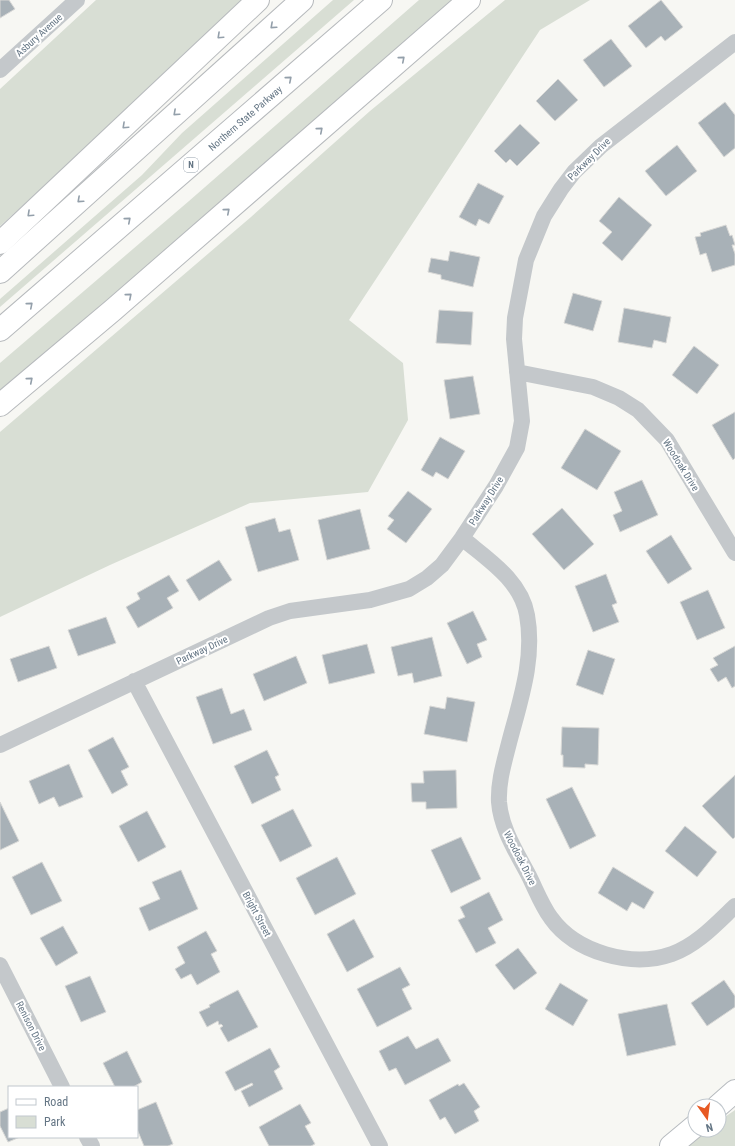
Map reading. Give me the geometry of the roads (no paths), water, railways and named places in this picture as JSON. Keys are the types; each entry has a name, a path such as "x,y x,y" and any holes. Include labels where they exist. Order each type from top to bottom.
{"main road":[{"path":"0,243 258,0"},
{"path":"0,272 302,0"},
{"name":"Northern State Parkway","path":"0,330 381,0"},
{"path":"0,405 113,310 469,0"},
{"path":"727,1098 735,1091"},
{"path":"671,1146 687,1133"},
{"path":"683,1146 694,1138"}],"street":[{"name":"Asbury Avenue","path":"0,70 68,3"},
{"name":"Parkway Drive","path":"0,745 269,618 290,611 370,600 409,589 427,578 442,565 462,538 496,486 517,448 522,421 514,339 515,318 526,260 544,216 574,172 601,146 734,45"},
{"name":"Woodoak Drive","path":"517,372 593,387 619,398 638,410 667,440 735,553"},
{"name":"Woodoak Drive","path":"462,538 509,578 519,594 527,614 530,651 527,677 500,776 499,803 504,829 551,919 570,938 593,951 622,959 647,959 672,954 698,940 735,906"},
{"name":"Bright Street","path":"134,681 380,1146"},
{"name":"Renison Drive","path":"0,965 61,1086"}]}
